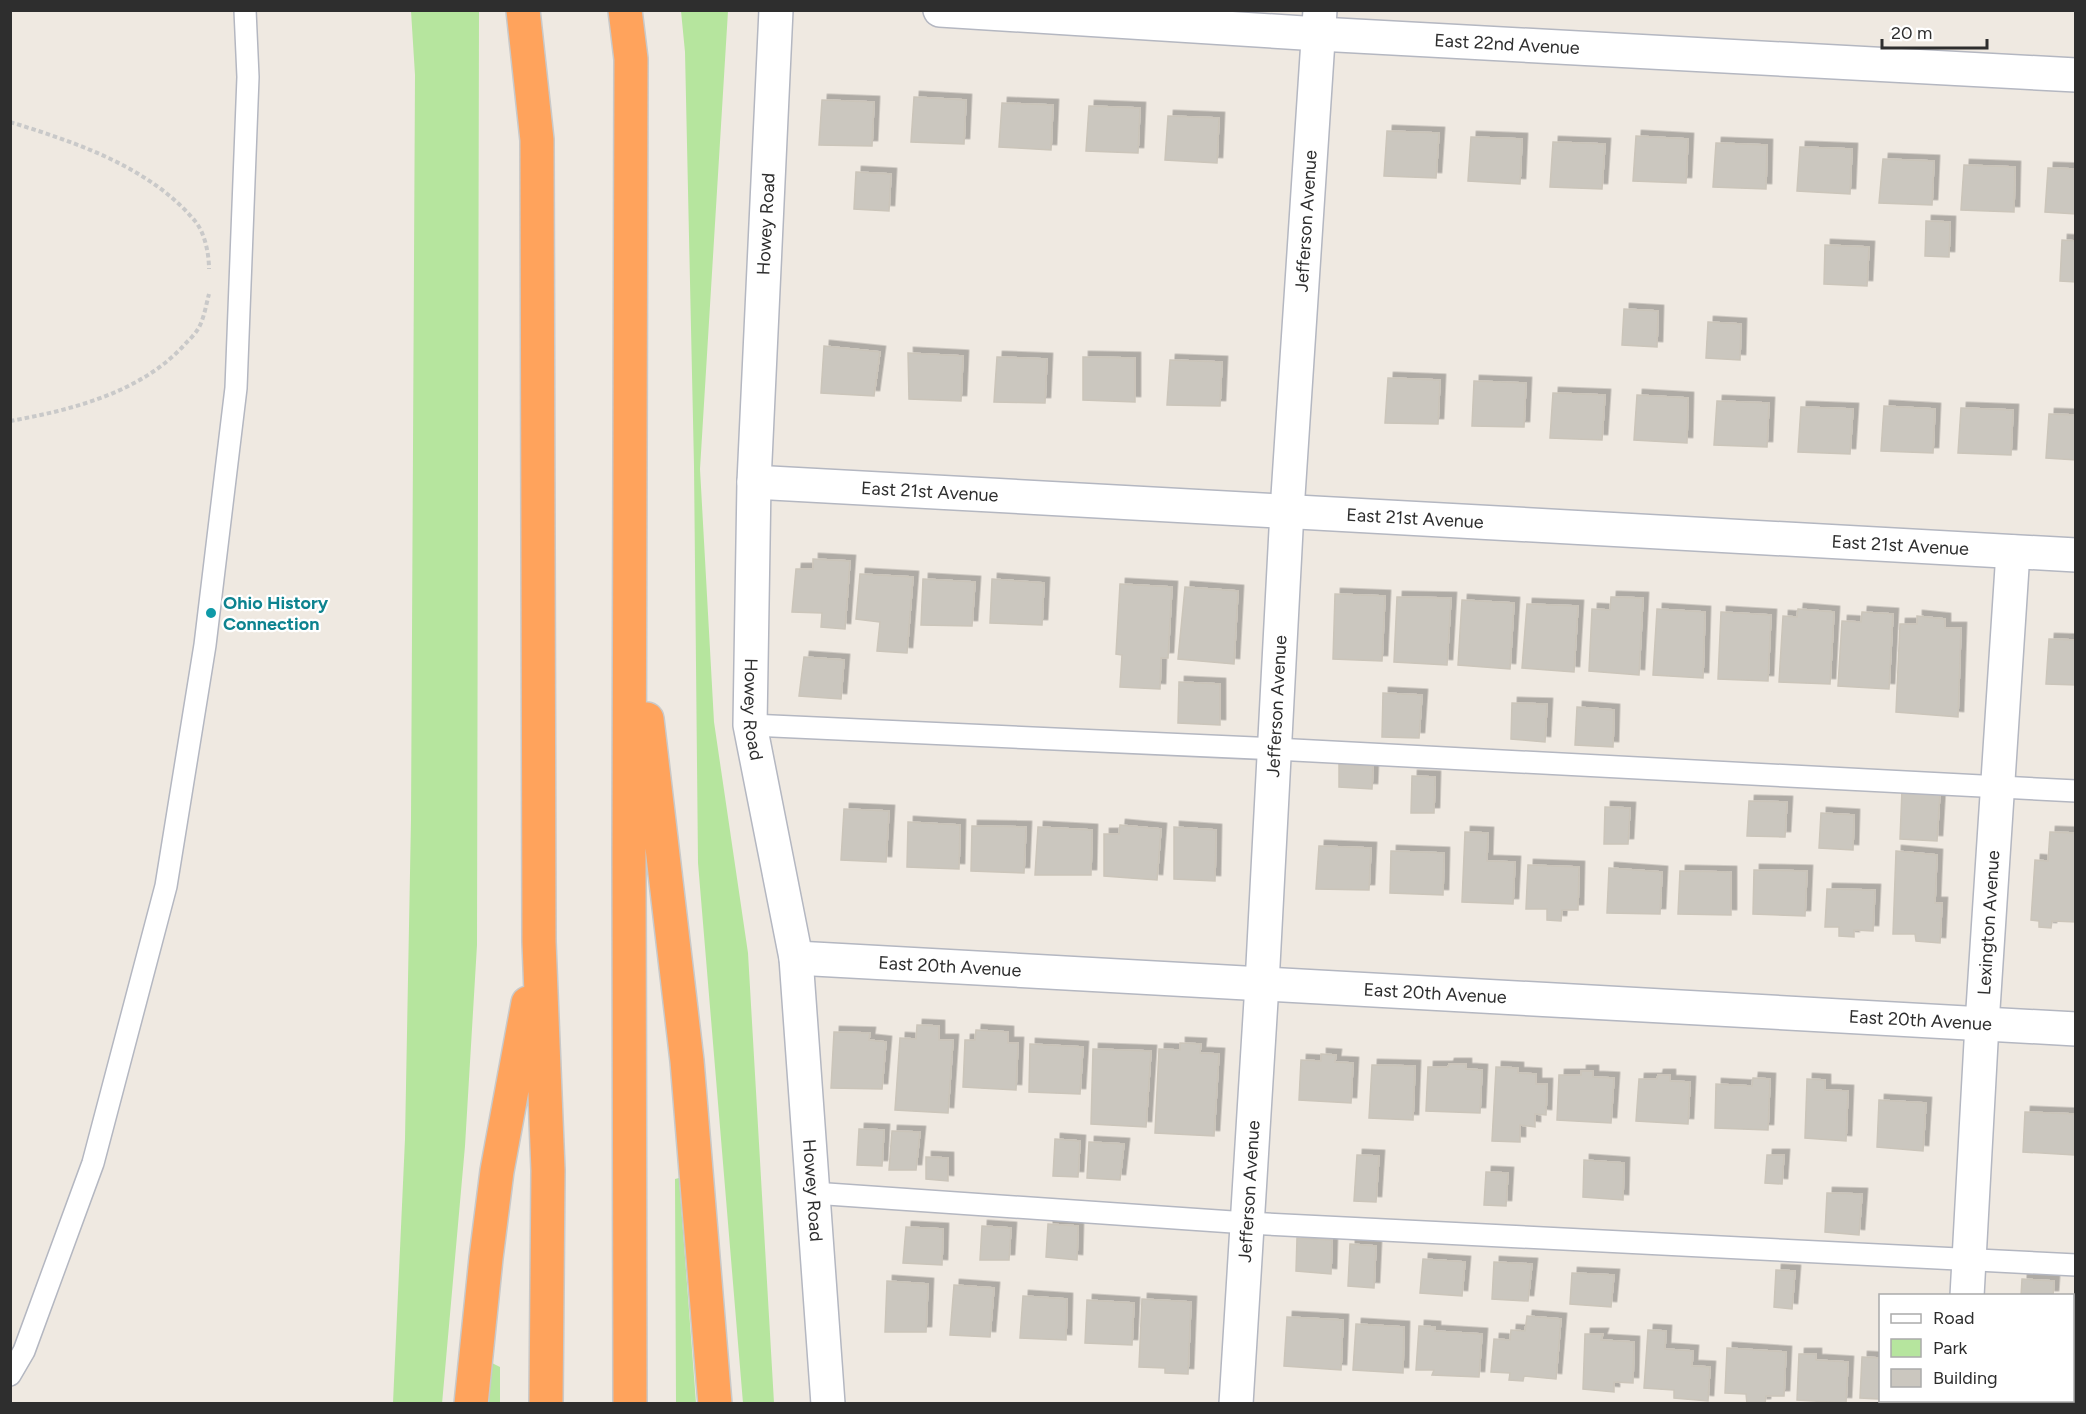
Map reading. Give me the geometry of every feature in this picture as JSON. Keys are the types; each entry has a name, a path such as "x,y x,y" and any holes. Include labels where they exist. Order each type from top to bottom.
{"highway":[{"path":"523,10 537,140 539,942 548,1170 546,1404"},
{"path":"625,10 631,59 630,1404"},
{"path":"630,572 687,1061 715,1404"},
{"path":"471,1404 497,1171 539,942"}],"street":[{"name":"Howey Road","path":"776,10 754,482 750,725 796,958 828,1404"},
{"name":"East 22nd Avenue","path":"940,10 1320,22 2076,75"},
{"name":"Jefferson Avenue","path":"1236,1404 1262,984 1287,511 1320,22"},
{"name":"East 21st Avenue","path":"754,482 2076,555"},
{"name":"Lexington Avenue","path":"1967,1294 1982,1024 2013,552"},
{"name":"East 20th Avenue","path":"796,958 2076,1029"}],"lane":[{"path":"10,1375 24,1351 93,1163 166,886 205,645 236,388 248,77 245,10"},
{"path":"750,725 1275,749 2076,792"},
{"path":"813,1192 1247,1224 2076,1265"}],"path":[{"path":"10,122 54,135 122,163 164,192 197,222 209,254 210,273"},
{"path":"10,421 44,415 89,402 140,381 172,359 198,329 210,291"}],"green space":[{"path":"411,11 479,11 477,945 465,1146 442,1404 393,1403 405,1139 411,820 415,75"},
{"path":"681,11 728,11 700,469 714,722 748,953 774,1403 743,1403 698,863 694,466 685,52"},
{"path":"679,1178 696,1403 676,1403 675,1179"},
{"path":"492,1363 500,1367 500,1403 488,1403"}],"building":[{"path":"914,97 966,100 964,144 911,142"},
{"path":"822,100 874,102 872,146 819,145"},
{"path":"1002,103 1053,105 1051,150 999,147"},
{"path":"1089,106 1140,108 1138,153 1086,151"},
{"path":"1168,116 1219,118 1217,163 1165,160"},
{"path":"1387,131 1439,133 1436,178 1384,176"},
{"path":"1636,136 1688,139 1686,183 1633,181"},
{"path":"1471,137 1522,139 1520,184 1468,181"},
{"path":"1553,142 1605,144 1602,189 1550,187"},
{"path":"1716,143 1767,145 1766,189 1713,187"},
{"path":"1800,147 1852,149 1850,194 1797,191"},
{"path":"1883,159 1934,161 1932,205 1879,203"},
{"path":"1964,165 2015,167 2014,212 1961,210"},
{"path":"2048,168 2076,169 2076,214 2045,212"},
{"path":"856,172 891,174 889,211 854,209"},
{"path":"1926,221 1950,222 1949,257 1925,256"},
{"path":"2062,240 2076,241 2076,282 2060,281"},
{"path":"1825,245 1869,247 1867,286 1824,284"},
{"path":"1624,309 1658,311 1657,347 1622,345"},
{"path":"1708,322 1741,324 1740,360 1706,358"},
{"path":"824,346 880,352 874,396 821,393"},
{"path":"908,353 963,356 961,401 909,399"},
{"path":"997,357 1047,359 1045,403 994,402"},
{"path":"1083,357 1135,358 1135,402 1083,400"},
{"path":"1170,360 1222,362 1220,406 1167,405"},
{"path":"1388,378 1440,380 1438,424 1385,423"},
{"path":"1474,381 1526,383 1524,427 1472,426"},
{"path":"1553,393 1605,395 1602,440 1550,438"},
{"path":"1637,395 1688,398 1687,443 1634,440"},
{"path":"1717,401 1769,403 1767,447 1714,445"},
{"path":"1884,406 1935,409 1933,453 1881,451"},
{"path":"1801,407 1853,409 1850,454 1798,452"},
{"path":"1961,408 2013,410 2011,455 1958,453"},
{"path":"2049,414 2076,415 2076,460 2046,458"},
{"path":"813,559 850,561 845,629 821,627 822,613 792,612 796,569 813,569"},
{"path":"860,574 913,577 907,653 877,651 880,622 856,619"},
{"path":"923,579 975,582 972,626 921,625"},
{"path":"992,579 1044,583 1042,625 990,623"},
{"path":"1120,584 1172,587 1168,658 1161,658 1160,689 1120,687 1122,655 1116,654"},
{"path":"1185,587 1238,591 1234,664 1178,659"},
{"path":"1335,594 1385,596 1382,661 1333,659"},
{"path":"1397,597 1451,598 1447,665 1394,662"},
{"path":"1611,597 1643,598 1639,675 1589,671 1592,609 1610,610"},
{"path":"1462,600 1514,603 1510,669 1458,665"},
{"path":"1527,604 1578,606 1574,672 1522,668"},
{"path":"1657,609 1705,612 1703,678 1653,675"},
{"path":"1798,609 1834,612 1830,684 1779,682 1783,616 1797,617"},
{"path":"1721,612 1771,615 1768,681 1718,679"},
{"path":"1862,612 1893,614 1889,689 1838,686 1842,621 1861,622"},
{"path":"1917,616 1945,619 1945,628 1961,628 1958,717 1896,712 1900,624 1917,624"},
{"path":"2049,639 2076,640 2076,685 2046,684"},
{"path":"804,657 844,660 841,699 799,696"},
{"path":"1179,682 1220,684 1220,725 1178,723"},
{"path":"1383,693 1422,695 1419,738 1382,737"},
{"path":"1512,703 1547,704 1545,742 1511,739"},
{"path":"1577,707 1614,710 1613,747 1575,745"},
{"path":"1339,764 1373,766 1372,789 1339,787"},
{"path":"1412,776 1435,777 1434,813 1411,813"},
{"path":"1902,790 1940,792 1937,841 1900,839"},
{"path":"1749,801 1787,802 1785,837 1747,836"},
{"path":"1605,807 1630,808 1628,844 1604,844"},
{"path":"844,809 889,811 886,862 841,860"},
{"path":"1821,813 1854,815 1853,850 1819,848"},
{"path":"908,822 960,825 959,869 907,867"},
{"path":"1120,825 1161,829 1157,880 1104,876 1104,834 1119,834"},
{"path":"972,826 1026,827 1024,873 971,871"},
{"path":"1038,827 1092,830 1091,875 1035,875"},
{"path":"1174,827 1216,830 1215,881 1174,879"},
{"path":"1465,832 1488,833 1487,861 1515,862 1513,904 1462,902"},
{"path":"2050,832 2076,833 2076,922 2052,921 2051,928 2039,927 2039,921 2031,920 2035,860 2048,861"},
{"path":"1319,846 1371,848 1369,890 1316,889"},
{"path":"1391,851 1444,853 1443,895 1390,893"},
{"path":"1896,851 1937,855 1935,903 1942,903 1940,943 1916,941 1915,934 1893,934"},
{"path":"1528,865 1579,867 1578,910 1562,910 1561,921 1547,920 1547,909 1526,909"},
{"path":"1609,868 1662,872 1660,914 1607,913"},
{"path":"1754,870 1807,871 1805,916 1753,914"},
{"path":"1680,871 1731,872 1731,915 1678,914"},
{"path":"1827,889 1875,890 1873,931 1854,930 1854,937 1839,936 1839,927 1825,927"},
{"path":"917,1025 939,1026 939,1040 953,1040 948,1113 895,1110 900,1038 916,1039"},
{"path":"976,1030 1008,1032 1008,1043 1018,1043 1016,1090 963,1087 965,1040 975,1040"},
{"path":"834,1032 870,1033 869,1040 886,1042 882,1089 831,1088"},
{"path":"1180,1043 1201,1044 1200,1053 1219,1054 1214,1136 1155,1133 1159,1049 1180,1050"},
{"path":"1030,1044 1083,1047 1080,1094 1029,1092"},
{"path":"1093,1049 1151,1051 1146,1127 1091,1124"},
{"path":"1321,1054 1336,1055 1335,1062 1353,1063 1351,1103 1299,1100 1301,1060 1321,1061"},
{"path":"1449,1064 1466,1064 1466,1069 1482,1070 1480,1113 1426,1111 1428,1067 1448,1067"},
{"path":"1372,1065 1415,1066 1413,1120 1369,1118"},
{"path":"1496,1067 1518,1068 1518,1073 1536,1074 1536,1084 1547,1084 1546,1115 1535,1114 1535,1127 1520,1125 1520,1142 1492,1141"},
{"path":"1581,1071 1593,1071 1593,1077 1614,1078 1611,1123 1557,1120 1559,1075 1581,1075"},
{"path":"1658,1075 1670,1075 1670,1081 1690,1082 1688,1124 1636,1121 1639,1079 1657,1079"},
{"path":"1753,1078 1770,1079 1768,1130 1715,1128 1716,1084 1752,1086"},
{"path":"1807,1079 1825,1080 1825,1090 1848,1091 1846,1141 1805,1138"},
{"path":"1879,1100 1926,1103 1923,1151 1877,1147"},
{"path":"2025,1112 2075,1114 2074,1155 2023,1152"},
{"path":"859,1129 884,1130 882,1166 857,1165"},
{"path":"892,1131 920,1132 916,1170 889,1170"},
{"path":"1055,1139 1080,1141 1078,1177 1053,1176"},
{"path":"1089,1142 1124,1144 1120,1180 1087,1178"},
{"path":"1357,1155 1379,1156 1376,1202 1354,1201"},
{"path":"1767,1155 1784,1155 1782,1184 1765,1183"},
{"path":"926,1157 948,1158 948,1181 926,1179"},
{"path":"1584,1160 1624,1163 1623,1200 1583,1197"},
{"path":"1486,1172 1508,1173 1506,1206 1484,1205"},
{"path":"1827,1193 1862,1194 1859,1235 1825,1232"},
{"path":"1048,1224 1078,1226 1077,1260 1046,1257"},
{"path":"982,1226 1011,1228 1009,1260 980,1260"},
{"path":"906,1227 943,1229 942,1265 903,1263"},
{"path":"1297,1238 1332,1240 1331,1274 1296,1271"},
{"path":"1350,1244 1376,1246 1374,1288 1348,1286"},
{"path":"1423,1259 1465,1262 1462,1296 1420,1293"},
{"path":"1494,1262 1532,1264 1528,1301 1492,1299"},
{"path":"1776,1270 1795,1271 1792,1309 1774,1307"},
{"path":"1572,1273 1614,1275 1611,1307 1570,1304"},
{"path":"2022,1279 2054,1281 2053,1294 2021,1294"},
{"path":"887,1281 928,1284 926,1332 885,1332"},
{"path":"954,1285 994,1288 990,1337 950,1335"},
{"path":"1023,1296 1067,1299 1066,1340 1020,1338"},
{"path":"1142,1299 1191,1302 1188,1374 1165,1373 1165,1368 1139,1367"},
{"path":"1087,1300 1134,1303 1132,1345 1085,1343"},
{"path":"1527,1316 1561,1319 1556,1379 1524,1376 1523,1381 1509,1380 1510,1373 1491,1372 1494,1339 1510,1340 1511,1330 1525,1331"},
{"path":"1287,1317 1343,1320 1341,1370 1284,1366"},
{"path":"1356,1324 1404,1327 1403,1373 1353,1370"},
{"path":"1419,1326 1435,1327 1435,1331 1482,1334 1479,1377 1432,1375 1434,1370 1416,1370"},
{"path":"1648,1330 1666,1331 1665,1349 1693,1351 1692,1366 1710,1367 1708,1401 1674,1398 1674,1390 1644,1388"},
{"path":"1585,1334 1603,1334 1601,1340 1634,1342 1633,1383 1614,1382 1614,1392 1583,1389"},
{"path":"1727,1348 1786,1352 1784,1396 1766,1396 1765,1404 1747,1404 1746,1394 1725,1393"},
{"path":"1799,1354 1816,1354 1816,1360 1848,1362 1846,1403 1797,1400"},
{"path":"1862,1357 1879,1358 1879,1399 1860,1398"},
{"path":"1879,1402 1892,1402 1892,1404 1879,1404"}],"place":[{"name":"Ohio History Connection","path":"211,613"}]}
